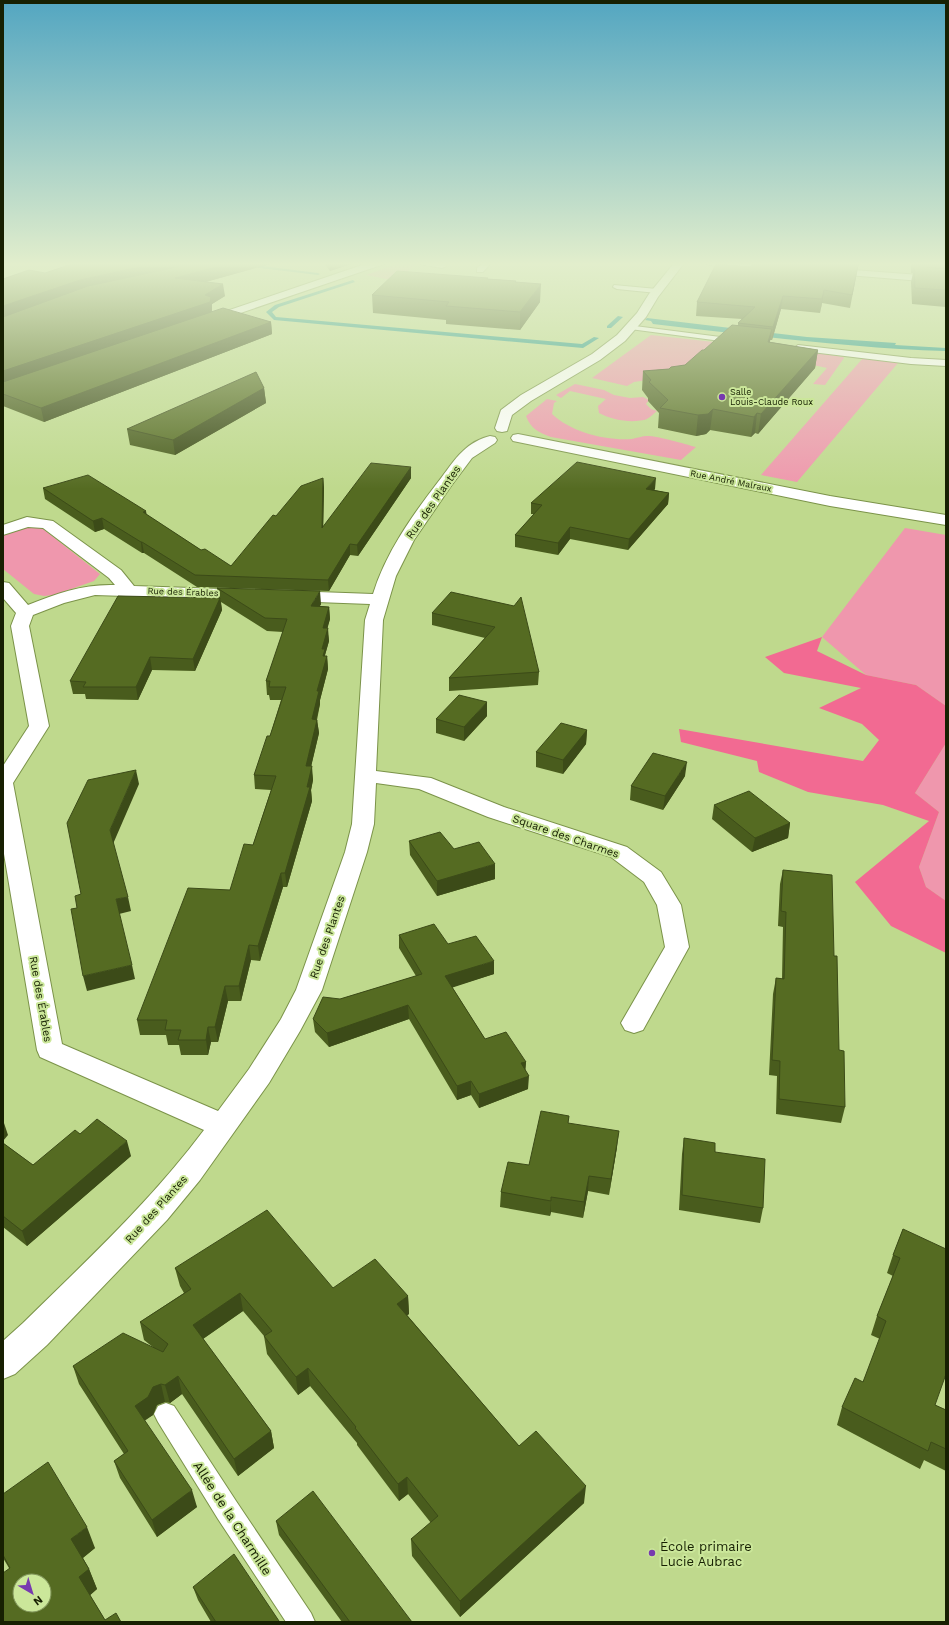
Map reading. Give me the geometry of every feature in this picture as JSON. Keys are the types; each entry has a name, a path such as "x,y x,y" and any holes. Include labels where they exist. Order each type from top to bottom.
{"street":[{"path":"496,434 506,413 526,398 596,357 620,338"},
{"name":"Rue André Malraux","path":"496,434 504,442 518,438 830,501 946,520"},
{"name":"Rue des Plantes","path":"3,1363 41,1328 156,1211 190,1171 263,1070 291,1024 309,990 356,852 363,824 374,620 380,599 390,571 421,515 467,455 496,434"},
{"path":"3,530 27,522 47,524 115,574 129,591"},
{"path":"3,587 25,612"},
{"name":"Rue des Érables","path":"224,1126 50,1050 3,784 39,726 20,626 25,612 58,599 94,590 380,599"},
{"name":"Square des Charmes","path":"366,778 381,777 423,783 496,812 619,852 653,877 669,905 677,947 634,1023"}],"lane":[{"path":"711,338 746,342"},
{"path":"786,347 911,362 946,363"},
{"name":"Allée de la Charmille","path":"166,1414 227,1510 302,1622"}],"shaded area":[{"path":"647,338 677,338 723,343 673,376 634,382 627,386 592,378"},
{"path":"817,353 844,358 825,385 813,384 827,368 804,363 813,354"},
{"path":"863,358 898,363 797,482 761,475"},
{"path":"575,384 604,390 614,395 630,398 643,397 649,400 646,404 651,409 657,411 649,418 644,420 621,420 599,413 598,406 606,399 570,391 561,398 556,395"},
{"path":"547,399 557,401 554,403 552,414 569,426 589,434 600,437 622,439 652,436 696,447 681,460 551,437 536,430 530,424 526,416"},
{"path":"29,527 42,528 100,574 94,581 54,595 44,596 34,594 3,569 3,535"},
{"path":"905,528 946,535 946,706 916,685 866,675 822,637"},
{"path":"822,637 817,651 866,675 916,685 946,706 946,743 915,793 939,812 919,867 926,887 946,901 946,953 891,926 855,882 929,821 883,805 808,792 759,772 757,761 681,742 679,729 863,761 879,740 862,724 819,708 861,688 784,673 765,657"},
{"path":"946,743 946,901 926,887 919,867 939,812 915,793"}],"water":[{"path":"772,338 819,338 896,343 895,345 946,348 946,351 873,347"}],"building":[{"path":"3,338 102,338 3,371"},
{"path":"134,338 229,338 41,408 3,394 3,382"},
{"name":"Salle Louis-Claude Roux","path":"718,338 769,338 768,342 818,350 761,414 757,413 754,417 713,409 708,414 698,415 660,408 668,400 649,382 651,380 643,371 669,369 671,367 685,365 702,350 704,350"},
{"path":"256,372 264,388 173,440 127,429"},
{"path":"577,462 656,478 646,489 669,493 629,539 570,527 558,543 515,535 542,505 531,503"},
{"path":"371,463 411,467 357,545 350,544 328,580 195,575 102,518 93,521 43,488 88,475 146,511 143,512 201,550 205,549 231,566 273,515 276,516 301,486 323,478 322,528"},
{"path":"217,588 320,591 311,606 329,607 323,628 328,628 322,649 325,649 323,656 327,656 317,691 319,691 312,719 317,720 306,766 312,766 307,787 310,787 285,873 281,873 258,946 249,945 239,986 225,986 215,1027 208,1027 206,1040 178,1040 181,1030 165,1030 167,1020 137,1020 188,888 230,890 244,844 253,845 276,776 254,775 267,736 270,736 286,687 269,687 270,681 266,681 287,619 265,618"},
{"path":"451,592 514,606 521,597 539,672 449,678 495,627 432,613"},
{"path":"118,596 220,598 193,659 150,657 136,687 83,687 86,682 70,681"},
{"path":"459,695 487,702 464,727 436,719"},
{"path":"561,723 587,730 563,760 536,752"},
{"path":"653,753 687,762 665,796 631,786"},
{"path":"136,770 110,830 128,897 116,899 132,965 83,976 71,909 77,908 75,896 81,894 67,823 88,780"},
{"path":"749,791 790,823 755,838 714,805"},
{"path":"440,832 454,849 479,842 495,864 437,881 409,841"},
{"path":"783,870 832,875 834,956 837,956 839,1050 844,1051 845,1107 779,1099 780,1061 772,1060 776,978 784,979 786,912 781,911"},
{"path":"434,924 448,944 476,936 494,961 445,976 485,1039 506,1032 526,1062 521,1063 529,1076 479,1094 471,1081 457,1086 408,1005 327,1033 313,1019 323,997 340,999 422,974 399,935"},
{"path":"541,1111 569,1116 568,1123 619,1131 611,1179 589,1176 584,1202 551,1197 551,1201 501,1192 508,1162 529,1165"},
{"path":"97,1119 127,1141 22,1231 3,1216 3,1143 33,1165 75,1130 80,1134"},
{"path":"684,1138 715,1143 715,1152 765,1159 763,1208 682,1195"},
{"path":"267,1210 333,1288 375,1259 408,1296 397,1304 519,1446 536,1431 586,1486 460,1601 411,1539 438,1516 407,1477 398,1484 355,1428 356,1427 308,1368 296,1377 264,1336 272,1331 240,1293 193,1325 271,1431 234,1459 178,1376 165,1385 161,1384 153,1387 148,1397 135,1406 192,1490 152,1520 114,1461 128,1451 73,1366 123,1333 163,1352 168,1344 140,1322 191,1289 175,1268"},
{"path":"903,1229 946,1249 946,1374 935,1405 946,1410 946,1449 931,1442 928,1451 842,1407 855,1378 863,1382 886,1321 877,1316 900,1258 893,1255"},
{"path":"48,1462 87,1527 71,1539 89,1569 79,1577 105,1620 116,1613 121,1622 3,1622 3,1573 10,1568 3,1555 3,1494"},
{"path":"313,1491 412,1622 350,1622 276,1521"},
{"path":"234,1554 279,1621 278,1622 216,1622 193,1587"}],"waterway":[{"path":"493,338 583,346 596,338"}],"place":[{"name":"Salle Louis-Claude Roux","path":"722,397"},
{"name":"École primaire Lucie Aubrac","path":"652,1553"}]}
